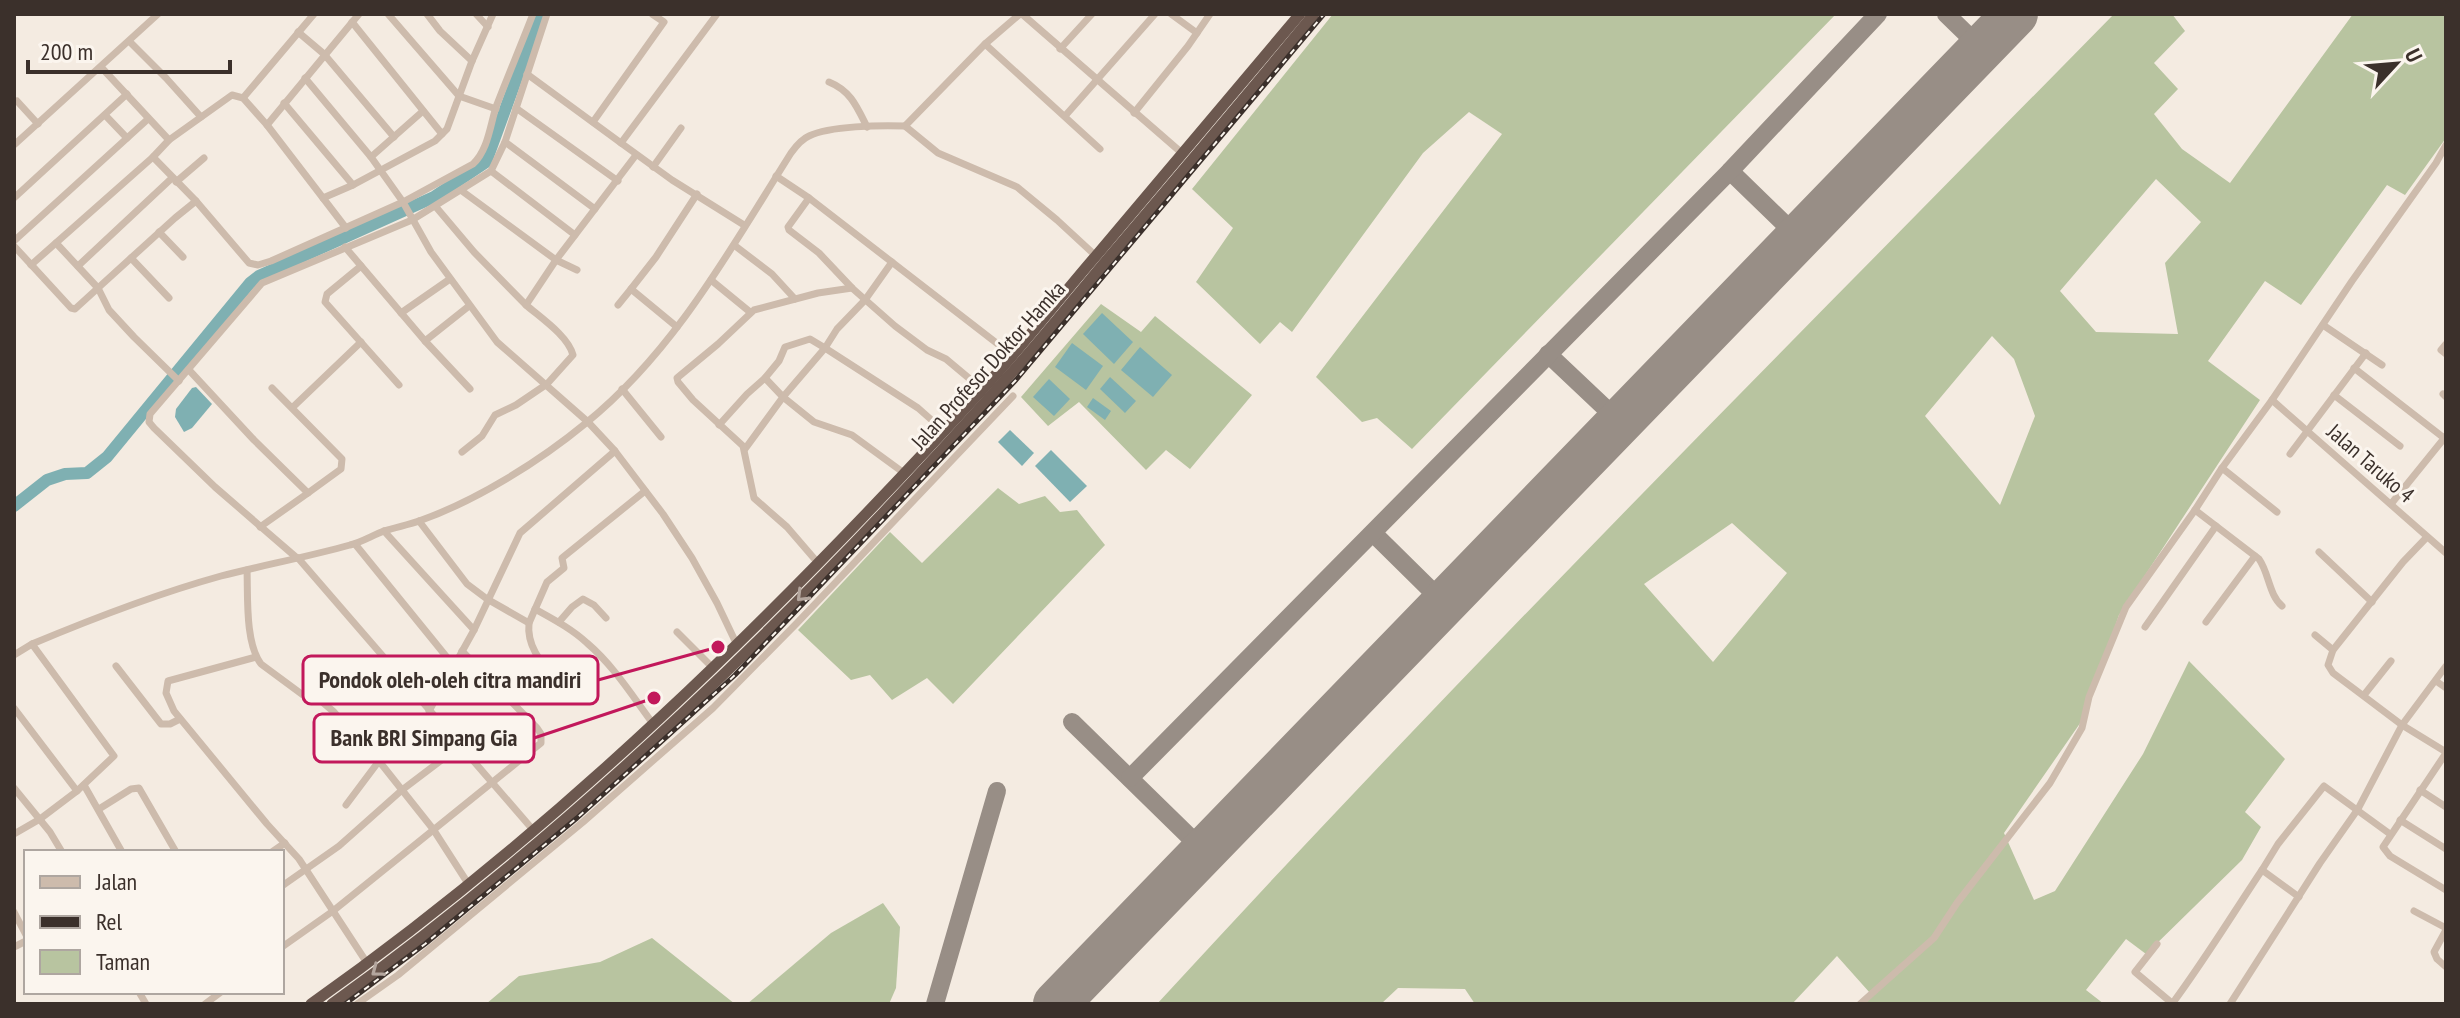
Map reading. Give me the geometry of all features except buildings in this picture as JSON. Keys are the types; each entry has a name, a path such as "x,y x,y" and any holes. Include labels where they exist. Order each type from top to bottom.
{"highway":[{"path":"1253,78 1314,14"},
{"path":"1142,210 1238,97 1296,15"},
{"path":"1142,210 1183,154 1238,97"},
{"name":"Jalan Profesor Doktor Hamka","path":"853,536 1007,379 1096,256 1142,210"},
{"name":"Jalan Profesor Doktor Hamka","path":"853,536 904,473 1012,355 1050,319 1142,210"},
{"path":"332,1004 367,963 534,831 571,806 714,669 818,563 853,536"},
{"path":"311,1004 346,987 436,926 571,806 675,721 730,669 853,536"}],"street":[{"path":"14,145 158,14"},
{"path":"243,98 314,14"},
{"path":"267,125 359,14"},
{"path":"388,14 459,96 496,109"},
{"path":"427,14 472,61"},
{"path":"476,14 488,27"},
{"path":"323,198 435,141 447,129 493,14"},
{"path":"153,157 252,264 271,261 404,203 464,171 479,159 533,14"},
{"path":"534,831 298,558 260,527 150,424 149,419 176,377 189,370 262,283 436,207 491,171 505,142 547,14"},
{"path":"652,14 664,22"},
{"path":"593,122 670,14"},
{"path":"621,143 717,14"},
{"path":"905,126 985,44 1021,14 1183,154"},
{"path":"1060,49 1092,14"},
{"path":"1065,116 1155,14"},
{"path":"1171,14 1197,33"},
{"path":"1134,113 1197,33 1205,16"},
{"path":"352,22 442,134"},
{"path":"298,32 324,54 394,137"},
{"path":"130,42 201,117"},
{"path":"985,44 1100,149"},
{"path":"101,67 169,140"},
{"path":"527,74 653,167 744,225"},
{"path":"305,78 371,157 404,203 450,279 497,342 547,384 615,451 663,514 703,576 737,645"},
{"path":"829,82 849,95 867,127"},
{"path":"14,198 127,94"},
{"path":"31,265 169,140 232,95 243,98 267,125 346,228"},
{"path":"17,101 38,124"},
{"path":"284,103 353,185"},
{"path":"516,108 618,181"},
{"path":"371,157 423,111"},
{"path":"105,115 127,138"},
{"path":"148,119 14,243 31,265 75,309 196,201"},
{"path":"14,655 32,644 151,597 355,544 384,531 419,521 530,464 588,422 677,327 734,245 791,153 806,137 836,129 905,126 938,153 1017,187 1096,256"},
{"path":"653,167 681,128"},
{"path":"505,142 595,209"},
{"path":"1860,1004 1934,938 1957,903 2050,783 2082,728 2089,697 2126,607 2446,145"},
{"path":"526,305 556,260 636,155"},
{"path":"78,266 174,180 204,158"},
{"path":"2436,163 2446,169"},
{"path":"491,171 575,235"},
{"path":"776,176 809,198 1012,355"},
{"path":"462,191 556,260 577,270"},
{"path":"618,305 656,257 697,194"},
{"path":"809,198 788,228 819,253 895,326 927,350 946,359 983,390"},
{"path":"436,207 474,252 574,351 569,361 547,384 495,415 482,436 462,452"},
{"path":"159,232 183,257"},
{"path":"56,243 98,288 109,310 176,377"},
{"path":"734,245 772,274 795,299"},
{"path":"345,247 470,389"},
{"path":"131,258 169,298"},
{"path":"745,449 892,262"},
{"path":"361,266 325,298 326,305 399,385"},
{"path":"401,313 450,279"},
{"path":"711,280 750,312"},
{"path":"818,563 787,527 753,496 745,449 693,400 677,378 750,312 818,293 852,288"},
{"path":"631,289 677,327"},
{"path":"425,341 469,306"},
{"path":"2323,325 2382,365"},
{"path":"719,425 765,378 787,346 812,339 918,408 944,431"},
{"path":"293,407 361,342"},
{"path":"2446,344 2441,350 2446,354"},
{"path":"2290,454 2366,353"},
{"path":"2354,368 2445,437 2391,504"},
{"path":"189,370 308,493"},
{"path":"765,378 814,422 852,435 904,473"},
{"path":"260,527 341,469 344,463 340,455 272,388"},
{"path":"622,389 661,437"},
{"path":"2334,395 2400,446"},
{"path":"357,1004 398,975 583,822 740,681 1013,396"},
{"name":"Jalan Taruko 4","path":"2272,400 2446,553"},
{"path":"429,711 474,630 520,533 615,451"},
{"path":"2222,468 2277,512"},
{"path":"564,690 533,649 528,638 529,623 547,582 564,568 562,558 645,491"},
{"path":"2195,510 2255,556 2266,570 2275,600 2282,606"},
{"path":"419,521 461,578 487,599 529,623"},
{"path":"2145,627 2216,526"},
{"path":"384,531 474,630"},
{"path":"2427,537 2403,562 2327,661 2333,673 2402,725 2446,753 2384,845 2385,851 2446,890"},
{"path":"355,544 454,666"},
{"path":"2319,552 2372,602"},
{"path":"2206,622 2255,556"},
{"path":"247,570 256,657 307,698 325,703 379,761 433,829 469,885"},
{"path":"559,622 583,599 606,618"},
{"path":"535,609 559,622 596,651 654,725"},
{"path":"677,632 714,669"},
{"path":"2315,635 2333,650"},
{"path":"14,834 40,819 80,788 112,761 113,753 32,644"},
{"path":"284,946 333,911 541,743 541,734 462,651"},
{"path":"256,657 168,681 166,693 180,719 305,868 367,963"},
{"path":"2364,695 2391,661"},
{"path":"116,666 162,725 180,719"},
{"path":"2230,1004 2358,809 2402,725 2446,666"},
{"path":"730,669 740,681"},
{"path":"2436,681 2446,688"},
{"path":"14,708 99,809 121,850"},
{"path":"284,884 363,827 402,790 489,724"},
{"path":"346,805 379,761"},
{"path":"2157,944 2135,972 2173,1004 2321,787 2327,786 2390,834"},
{"path":"14,788 61,850"},
{"path":"99,809 131,789 139,788 175,850"},
{"path":"2420,790 2446,807"},
{"path":"2400,820 2446,849"},
{"path":"275,850 285,843"},
{"path":"2262,870 2299,897"},
{"path":"2414,911 2446,929 2434,952 2446,967"},
{"path":"14,912 24,934"},
{"path":"133,1004 143,998"}],"green space":[{"path":"1333,14 1836,14 1412,449 1377,418 1362,422 1316,377 1502,134 1469,112 1423,153 1292,332 1280,322 1260,344 1196,282 1233,228 1192,189"},
{"path":"2114,14 2172,14 2185,31 2154,63 2178,89 2154,114 2182,149 2230,183 2353,14 2446,14 2446,138 2405,195 2387,185 2301,305 2265,281 2208,361 2260,400 2119,615 2083,719 2004,833 2034,900 2055,891 2143,754 2189,661 2285,759 2245,812 2261,827 2242,860 2146,954 2126,939 2086,990 2104,1004 1860,1004 1870,993 1837,956 1792,1004 1475,1004 1465,989 1398,988 1381,1004 1157,1004 1511,628","holes":["2156,179 2201,222 2165,263 2178,334 2096,332 2060,291","1992,336 2014,359 2035,416 2000,505 1925,416","1732,523 1787,573 1713,662 1644,584"]},
{"path":"1101,304 1141,332 1155,316 1252,395 1190,469 1166,450 1146,470 1079,402 1048,426 1021,397"},
{"path":"998,488 1019,504 1045,496 1060,512 1077,510 1105,545 953,704 927,678 892,700 870,675 851,680 798,630 890,532 922,563"},
{"path":"883,903 900,927 896,988 889,1004 747,1004 831,933"},
{"path":"652,938 735,1004 486,1004 519,976 600,962"}],"water":[{"path":"1102,313 1133,342 1114,364 1083,334"},
{"path":"1072,343 1103,366 1086,390 1055,367"},
{"path":"1140,347 1172,375 1153,397 1121,370"},
{"path":"1110,377 1136,401 1125,413 1100,389"},
{"path":"1049,379 1070,399 1054,416 1033,397"},
{"path":"196,387 212,404 192,428 184,432 175,417 176,409"},
{"path":"1093,398 1111,411 1105,420 1087,407"},
{"path":"1010,430 1034,453 1022,466 998,442"},
{"path":"1051,450 1087,486 1070,502 1035,466"}],"waterway":[{"path":"14,506 47,480 65,474 87,473 107,457 259,276 434,197 486,162 540,14"}],"taxiway":[{"path":"1130,778 1730,171 1878,14"},
{"path":"1946,14 1982,49"},
{"path":"1730,171 1799,238"},
{"path":"1548,354 1620,422"},
{"path":"1373,533 1444,603"},
{"path":"1072,722 1204,851"},
{"path":"935,1004 997,791"}],"runway":[{"path":"1056,1004 2015,14"}],"railway":[{"path":"345,1004 425,944 577,818 735,675 1016,380 1324,14"}],"place":[{"name":"Pondok oleh-oleh citra mandiri","path":"718,647"},
{"name":"Bank BRI Simpang Gia","path":"654,698"}]}
